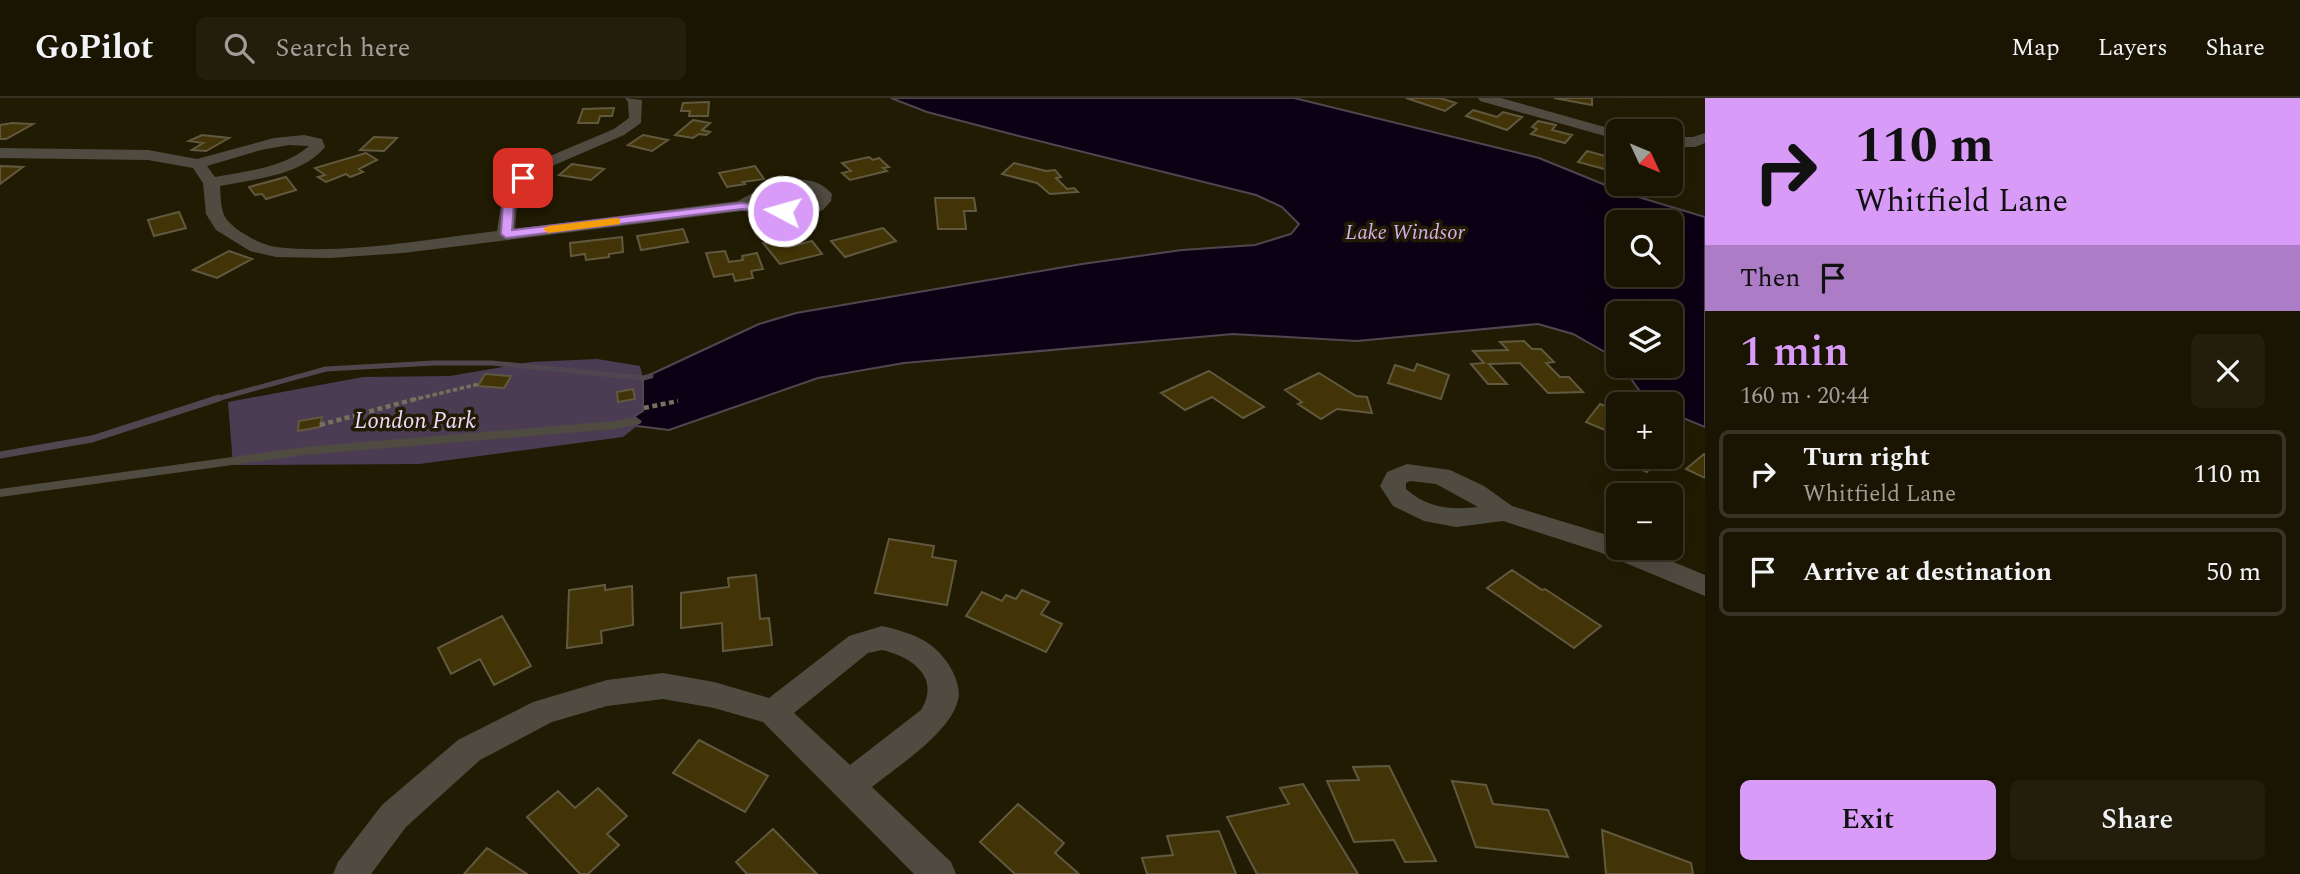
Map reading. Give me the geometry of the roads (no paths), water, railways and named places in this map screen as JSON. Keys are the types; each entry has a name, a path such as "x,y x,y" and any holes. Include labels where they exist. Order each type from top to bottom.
{"street":[{"path":"506,234 510,188 537,167 619,132 636,120 635,100 632,98"},
{"path":"1493,99 1606,132"},
{"path":"0,153 148,155 198,164 271,144 297,140 317,142 313,153 292,163 211,183"},
{"path":"1684,142 1702,143"},
{"path":"198,164 211,183 215,214 222,226 256,247 276,252 330,253 403,248 742,206"},
{"path":"1503,512 1608,545 1705,586"},
{"path":"773,712 859,644 882,638 903,643 928,657 942,680 944,699 932,719 850,785"},
{"path":"350,874 394,817 469,750 544,711 607,693 663,686 715,695 773,712 939,874"}],"lane":[{"path":"0,493 304,451 636,421"}],"water":[{"name":"Lake Windsor","path":"891,98 1294,98 1539,158 1606,185 1606,196 1635,196 1682,210 1606,210 1606,287 1683,287 1683,210 1705,217 1705,427 1683,418 1683,392 1641,392 1631,378 1683,378 1683,301 1606,301 1606,353 1573,334 1538,324 1357,341 1233,334 904,363 818,378 669,430 637,426 635,416 643,411 643,378 759,324 796,313 1082,264 1182,250 1255,245 1291,234 1299,224 1282,207 1256,195 927,112"}],"waterway":[{"path":"213,400 326,369 434,363 492,363 643,378 651,376"},
{"path":"0,455 92,439 219,398"}],"park label":[{"name":"London Park","path":"415,420"}]}
